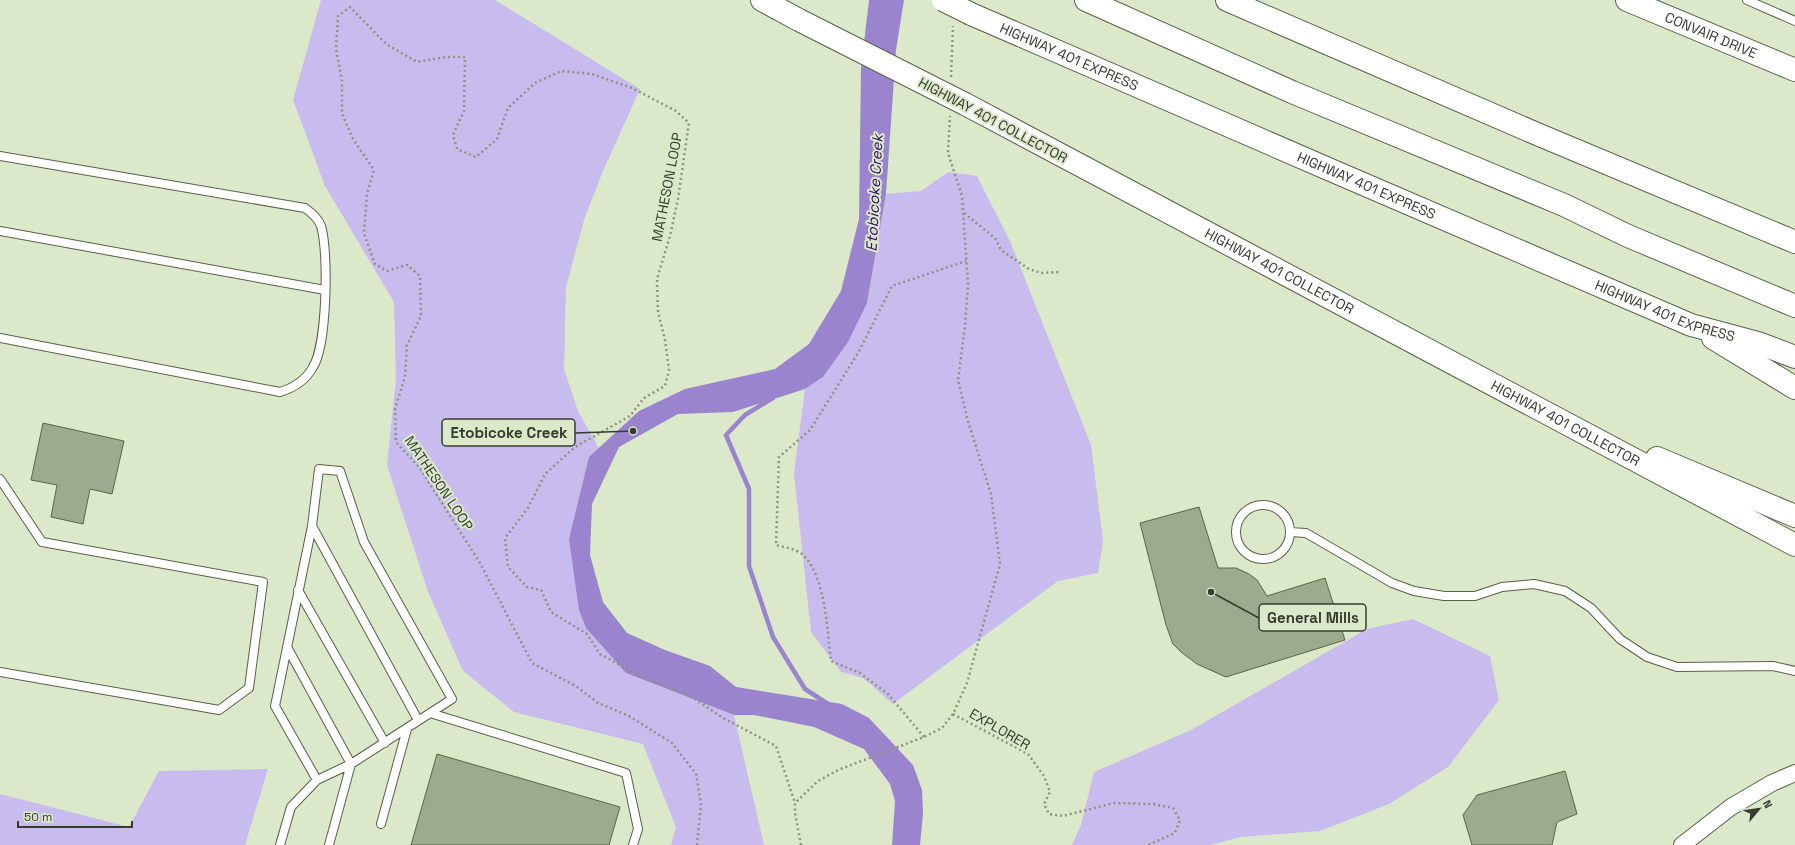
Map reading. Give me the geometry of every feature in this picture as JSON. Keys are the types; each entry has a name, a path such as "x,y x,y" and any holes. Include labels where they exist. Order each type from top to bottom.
{"main road":[{"name":"HIGHWAY 401 COLLECTOR","path":"762,0 965,104 1795,545"},
{"name":"HIGHWAY 401 EXPRESS","path":"943,0 971,14 1333,172 1691,325 1758,343 1795,357"},
{"path":"1086,0 1292,92 1564,205 1628,236 1795,306"},
{"path":"1226,0 1551,140 1795,242"},
{"name":"CONVAIR DRIVE","path":"1628,0 1795,70"},
{"path":"1691,325 1795,388"},
{"path":"1543,410 1795,516"}],"street":[{"path":"1682,845 1731,807 1772,783 1795,773"}],"lane":[{"path":"1747,0 1795,21"},
{"path":"0,156 305,208 314,215 320,225 325,247 326,290 319,352 314,366 307,376 296,385 280,392 0,338"},
{"path":"0,231 326,290"},
{"path":"280,845 291,807 317,780 351,764 452,699 364,542 340,471 319,470 312,526 275,706 317,780"},
{"path":"0,479 42,542 263,582 249,688 219,710 0,672"},
{"path":"1261,505 1278,509 1289,523 1290,532 1285,548 1270,558 1261,559 1249,554 1240,545 1237,536 1240,519 1245,512 1252,507 1261,505"},
{"path":"312,526 418,720"},
{"path":"1290,532 1306,533 1392,583 1414,591 1444,596 1475,596 1502,587 1534,584 1564,591 1591,608 1620,639 1647,657 1677,667 1773,666 1795,671"},
{"path":"298,590 385,743"},
{"path":"287,647 351,764 329,845"},
{"path":"430,713 626,773 638,829 634,845"},
{"path":"381,824 407,729"}],"path":[{"name":"MATHESON LOOP","path":"697,845 701,804 696,774 672,743 628,716 598,703 576,686 532,663 480,563 418,467 396,442 395,409 405,376 408,345 422,316 420,276 406,265 387,271 375,264 364,234 368,194 374,170 353,138 342,114 342,81 336,49 338,16 350,7 386,44 417,62 446,57 465,57 464,112 453,135 457,149 476,157 497,139 508,108 535,83 561,71 592,74 632,88 676,110 689,123 678,199 670,236 657,279 658,312 669,370 666,386 644,398 630,416 575,447 545,474 528,508 505,538 508,567 527,586 541,590 551,612 587,634 600,654 640,676 689,695 723,718 776,746 795,803"},
{"path":"801,845 795,813 795,803 818,781 838,770 924,737 942,728 953,714 967,683 1000,564 991,494 967,418 958,380 965,326 968,284 962,196 948,153"},
{"path":"963,213 995,238 1001,250 1029,269 1041,273 1060,272"},
{"path":"924,737 888,694 860,673 831,662 824,605 814,570 801,553 776,545 779,457 810,430 858,353 892,286 966,261"},
{"name":"EXPLORER","path":"953,714 1028,754 1044,776 1050,792 1044,804 1049,814 1063,816 1114,803 1153,804 1173,808 1180,820 1174,832 1148,845"}],"shaded area":[{"path":"321,0 495,0 640,89 603,171 584,220 566,287 564,369 578,411 605,459 569,539 626,673 734,715 764,845 671,845 676,827 643,744 514,712 463,671 428,592 387,465 396,379 394,302 325,186 293,100"},
{"path":"948,172 977,176 1010,241 1091,445 1103,541 1098,573 1058,581 893,704 863,678 841,672 811,632 794,473 805,389 823,377 867,303 886,194 921,191"},
{"path":"1413,619 1490,656 1499,700 1448,767 1389,804 1320,831 1241,837 1210,845 1072,845 1081,825 1094,772 1191,730 1367,629"},
{"path":"268,769 245,845 0,845 0,794 129,827 159,771"}],"water":[{"name":"Etobicoke Creek","path":"869,0 904,0 896,50 886,194 867,303 848,342 823,377 805,389 733,412 678,414 619,447 592,504 590,555 603,602 627,633 665,650 710,666 736,687 842,704 869,718 913,765 922,790 923,813 920,845 892,845 895,801 890,784 864,749 814,727 754,715 734,715 626,673 586,628 579,610 569,539 589,457 639,411 685,389 775,369 809,344 841,291 859,219 861,69"}],"building":[{"path":"43,423 124,441 112,494 90,489 83,524 51,517 57,485 31,480"},
{"path":"1199,507 1218,568 1236,568 1249,574 1257,580 1267,596 1325,578 1345,640 1226,677 1197,664 1181,652 1173,644 1166,625 1140,523"},
{"path":"437,754 620,807 609,845 411,845"},
{"path":"1565,771 1577,814 1557,822 1552,845 1472,845 1463,815 1477,795"}],"waterway":[{"path":"773,398 745,415 726,435 749,489 749,566 773,637 805,689 828,704"}],"place":[{"name":"Etobicoke Creek","path":"633,431"},
{"name":"General Mills","path":"1211,592"}]}
